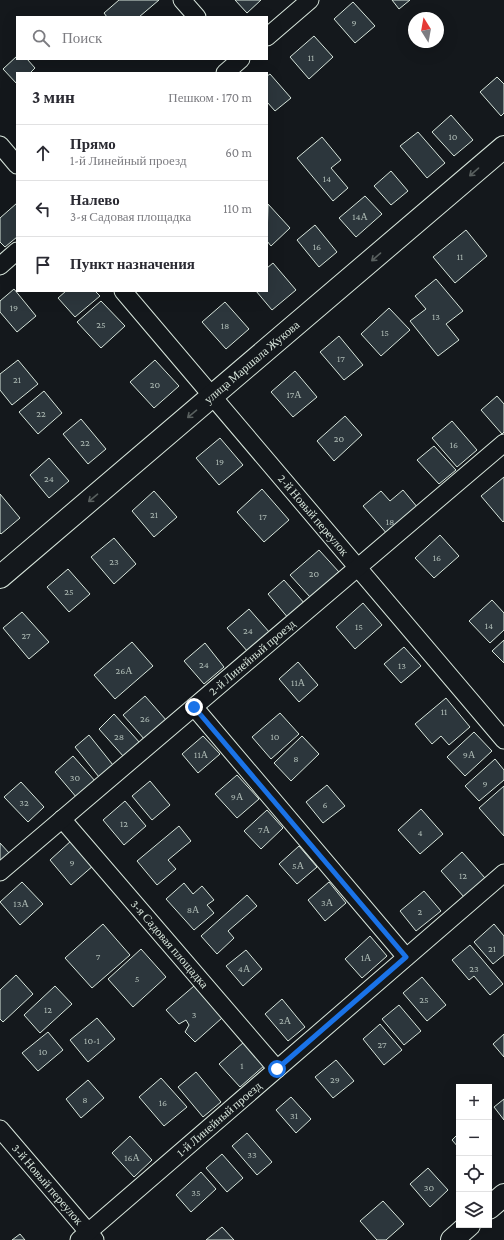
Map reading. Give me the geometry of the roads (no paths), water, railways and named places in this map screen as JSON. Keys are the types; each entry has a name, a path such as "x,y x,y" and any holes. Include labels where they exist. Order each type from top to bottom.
{"main road":[{"name":"улица Маршала Жукова","path":"0,577 504,147"},
{"path":"492,1205 504,1195"},
{"path":"452,1240 466,1228"}],"street":[{"path":"182,0 195,16"},
{"path":"268,36 310,0"},
{"path":"0,145 16,164"},
{"path":"0,266 16,252"},
{"name":"2-й Новый переулок","path":"124,292 504,740"},
{"name":"2-й Линейный проезд","path":"0,872 504,442"},
{"path":"194,707 406,957"},
{"name":"3-я Садовая площадка","path":"62,819 277,1069"},
{"name":"1-й Линейный проезд","path":"87,1237 277,1069 504,873"},
{"name":"3-й Новый переулок","path":"0,1129 87,1237"}]}
